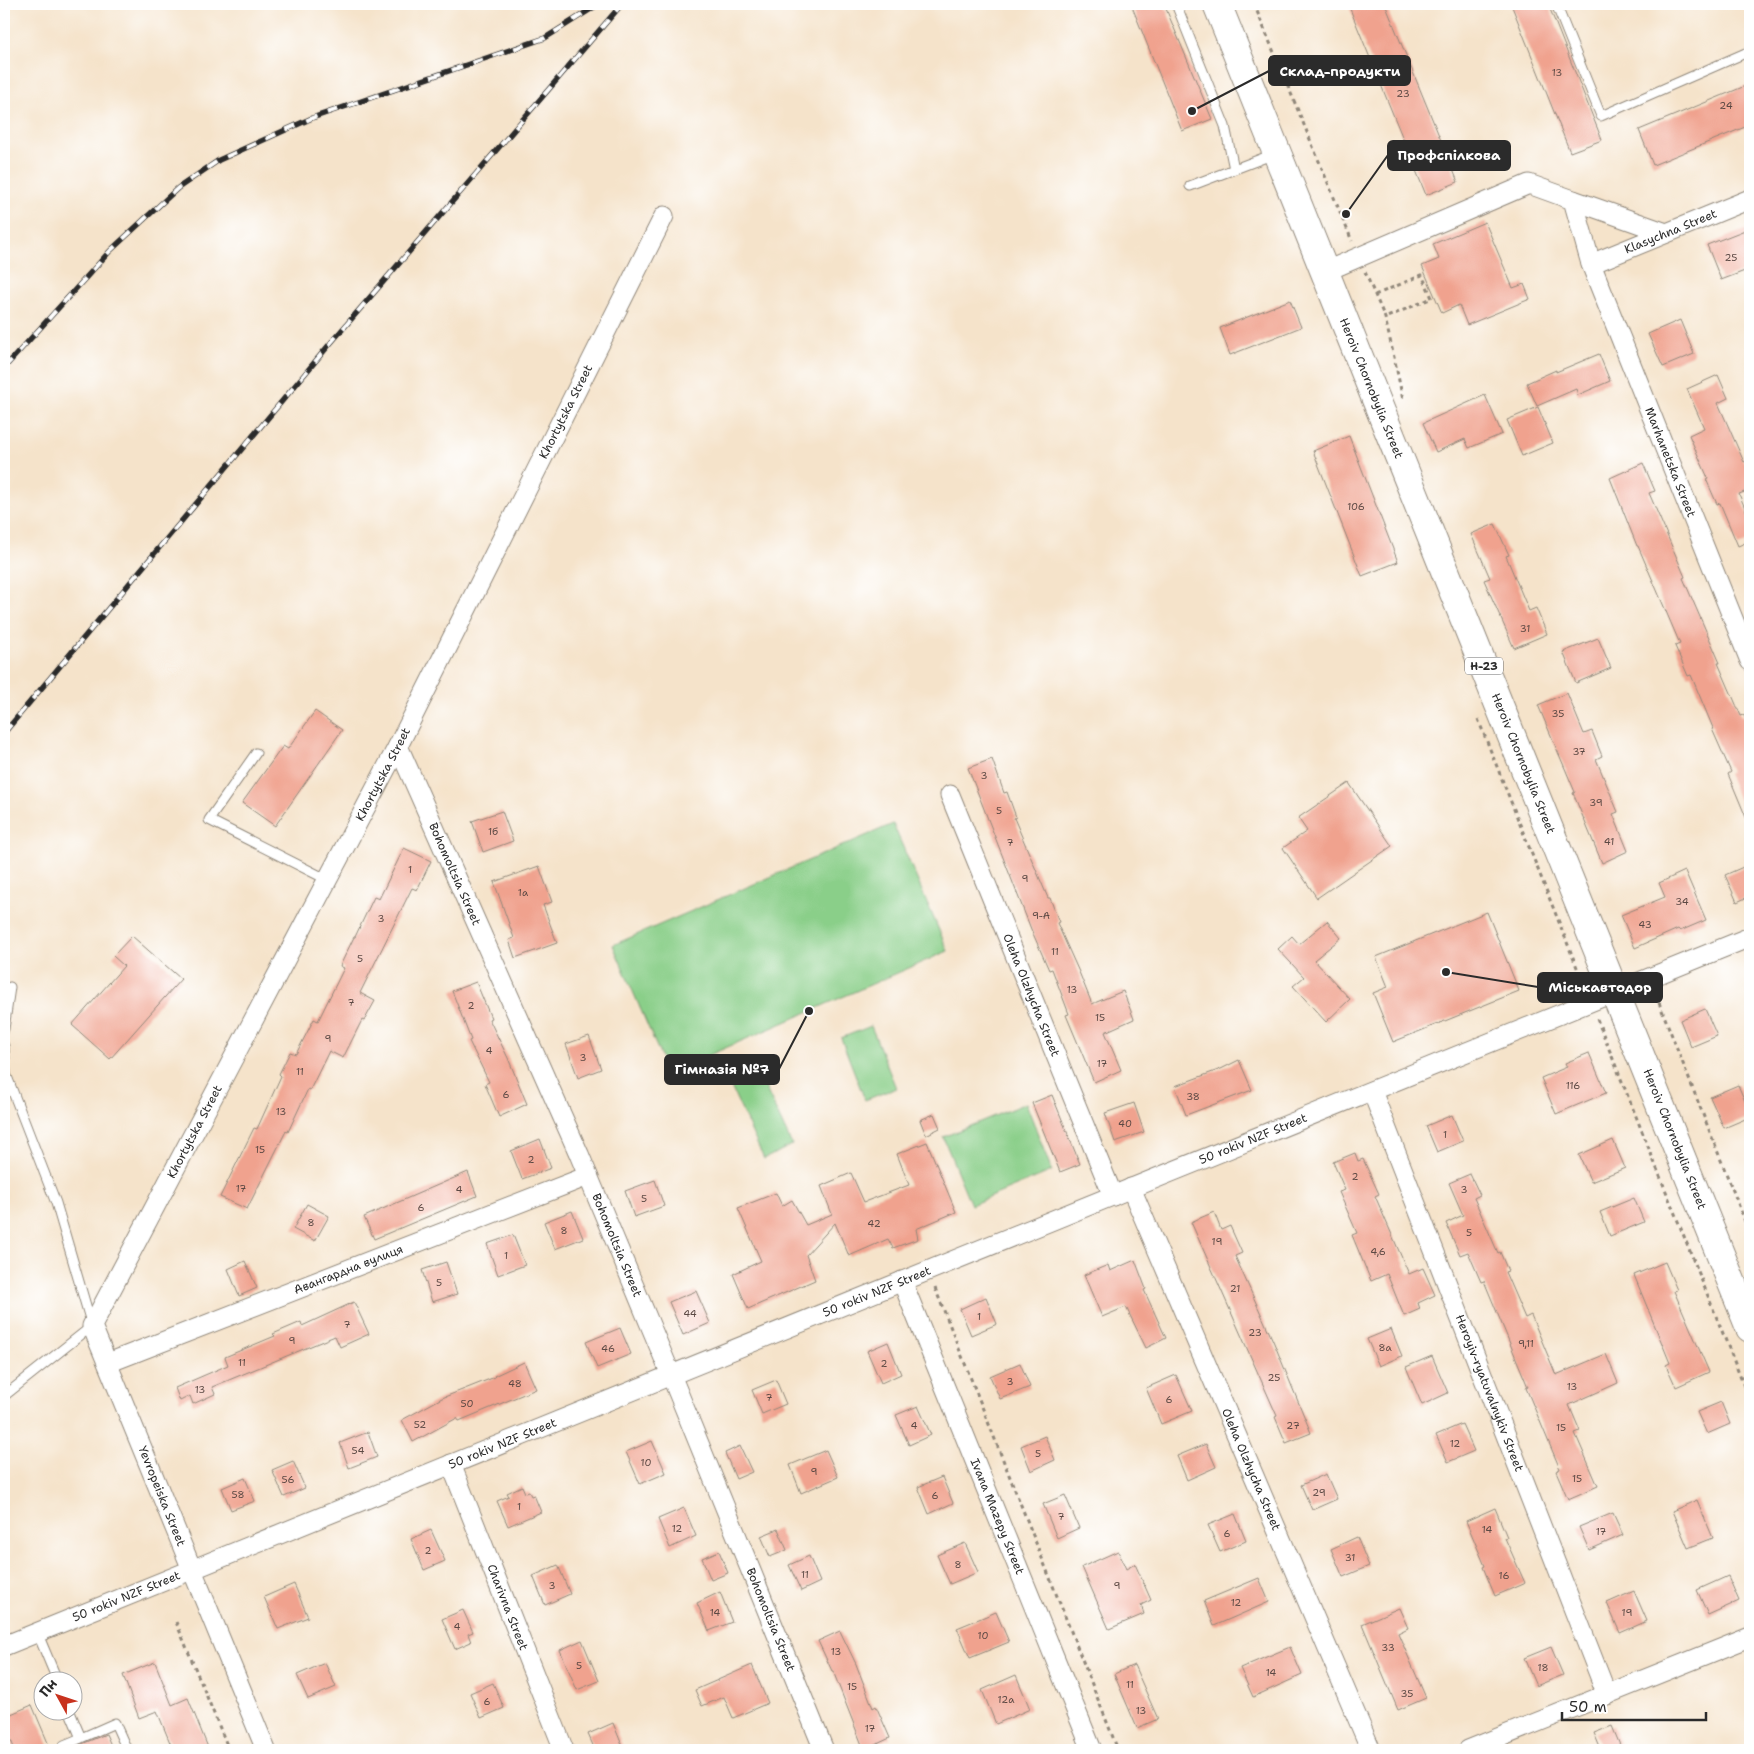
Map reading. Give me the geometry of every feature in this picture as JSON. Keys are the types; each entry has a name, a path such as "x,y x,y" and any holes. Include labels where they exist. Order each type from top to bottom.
{"main road":[{"name":"Heroiv Chornobylia Street","path":"1216,4 1617,991 1750,1328"}],"street":[{"path":"1324,272 1530,184 1666,233"},
{"name":"Klasychna Street","path":"1591,264 1750,198"},
{"name":"Marhanetska Street","path":"1573,200 1591,264 1750,661"},
{"name":"Khortytska Street","path":"92,1326 398,746 664,216"},
{"name":"Bohomoltsia Street","path":"398,746 588,1176 824,1750"},
{"name":"Oleha Olzhycha Street","path":"950,795 1113,1196"},
{"name":"50 rokiv NZF Street","path":"4,1646 1750,937"},
{"name":"Heroyiv-ryatuvalnykiv Street","path":"1372,1091 1607,1694"},
{"name":"Авангардна вулиця","path":"108,1363 588,1176"},
{"name":"Oleha Olzhycha Street","path":"1131,1188 1371,1750"},
{"name":"Ivana Mazepy Street","path":"902,1281 1092,1750"},
{"name":"Yevropeiska Street","path":"92,1326 266,1750"},
{"name":"Charivna Street","path":"451,1464 564,1750"},
{"path":"1468,1750 1750,1637"}],"lane":[{"path":"1176,4 1225,126 1234,169"},
{"path":"1556,4 1601,116 1750,51"},
{"path":"1190,186 1276,153"},
{"path":"256,753 209,820 328,880"},
{"path":"4,1029 10,987"},
{"path":"4,1046 6,1074 56,1202 92,1326 4,1396"},
{"path":"37,1632 54,1672"},
{"path":"74,1722 81,1738"},
{"path":"66,1750 64,1745 115,1723 126,1750"}],"path":[{"path":"1254,4 1385,318 1403,402"},
{"path":"1375,295 1422,276 1432,298 1385,318"},
{"path":"1477,715 1750,1402"},
{"path":"1649,978 1750,1234"},
{"path":"928,1270 1118,1750"},
{"path":"176,1622 230,1750"}],"green space":[{"path":"893,824 948,951 668,1073 613,945"},
{"path":"871,1026 896,1088 865,1100 841,1038"},
{"path":"759,1074 792,1145 764,1159 731,1087"},
{"path":"1026,1103 1052,1171 971,1205 943,1137"}],"building":[{"path":"1131,4 1164,4 1212,119 1182,131"},
{"path":"1348,4 1385,4 1458,182 1426,195"},
{"path":"1511,4 1548,4 1602,140 1570,152"},
{"path":"1750,84 1750,125 1653,165 1639,130"},
{"path":"1485,222 1513,288 1524,284 1530,299 1467,325 1459,305 1442,313 1422,266 1439,259 1433,244"},
{"path":"1750,228 1750,269 1721,280 1707,245"},
{"path":"1290,300 1301,327 1230,355 1220,328"},
{"path":"1680,320 1694,354 1663,367 1648,334"},
{"path":"1599,354 1610,381 1578,395 1576,389 1537,406 1527,383"},
{"path":"1718,375 1728,398 1718,403 1744,462 1750,459 1750,490 1739,494 1750,520 1750,541 1738,546 1720,503 1717,504 1689,435 1704,428 1687,389"},
{"path":"1485,395 1502,434 1469,448 1465,439 1436,452 1423,423"},
{"path":"1538,407 1553,443 1522,456 1507,420"},
{"path":"1349,436 1398,562 1362,576 1313,451"},
{"path":"1643,463 1655,491 1649,493 1685,577 1683,578 1741,716 1744,715 1750,729 1750,827 1728,774 1731,772 1713,728 1691,675 1688,676 1675,646 1680,644 1637,546 1610,478"},
{"path":"1495,524 1509,555 1506,556 1529,611 1536,608 1547,634 1514,648 1484,580 1490,578 1471,534"},
{"path":"1598,638 1611,668 1576,683 1563,652"},
{"path":"1567,693 1584,734 1592,731 1602,756 1596,759 1618,812 1613,814 1628,851 1602,863 1573,793 1575,792 1538,705"},
{"path":"315,711 342,730 275,826 242,803 283,746 288,749"},
{"path":"992,759 1004,793 1007,792 1016,817 1014,818 1048,898 1050,898 1059,922 1057,923 1092,1004 1123,991 1134,1019 1105,1032 1121,1070 1094,1082 1066,1015 1069,1014 1052,969 1049,970 1031,929 968,768"},
{"path":"1349,783 1392,846 1317,898 1283,848 1307,831 1298,818"},
{"path":"502,811 513,841 483,852 472,821"},
{"path":"404,848 431,861 417,890 412,888 360,993 375,1001 364,1021 362,1020 343,1058 329,1051 247,1209 220,1197 254,1128 257,1129 290,1052 296,1054 314,1019 318,1021 344,968 340,966 354,937 374,897 379,899"},
{"path":"1750,864 1750,896 1737,902 1725,875"},
{"path":"539,866 552,902 543,905 557,943 515,958 509,940 514,938 494,882"},
{"path":"1685,871 1706,920 1680,931 1678,929 1635,948 1621,915 1665,897 1659,883"},
{"path":"1487,912 1519,991 1393,1042 1373,993 1388,987 1376,957"},
{"path":"1327,921 1341,938 1314,960 1350,999 1326,1022 1293,986 1304,977 1278,949 1292,936 1299,944"},
{"path":"132,936 181,979 110,1059 72,1025 124,966 113,956"},
{"path":"476,982 491,1018 489,1019 527,1104 499,1117 485,1084 489,1082 469,1041 471,1040 452,991"},
{"path":"1705,1009 1717,1036 1691,1047 1680,1020"},
{"path":"589,1036 601,1069 578,1078 566,1044"},
{"path":"1589,1053 1606,1093 1556,1114 1541,1078 1567,1067 1565,1063"},
{"path":"1239,1060 1252,1090 1186,1115 1175,1086 1221,1069"},
{"path":"1738,1085 1750,1117 1724,1128 1710,1097"},
{"path":"1052,1095 1080,1164 1060,1172 1032,1103"},
{"path":"1134,1103 1144,1132 1115,1142 1105,1113"},
{"path":"934,1114 940,1128 926,1135 920,1120"},
{"path":"1452,1115 1463,1141 1437,1152 1426,1126"},
{"path":"540,1139 551,1168 522,1179 511,1151"},
{"path":"1613,1140 1625,1168 1591,1182 1579,1155"},
{"path":"927,1142 956,1212 916,1229 918,1239 893,1248 888,1239 849,1256 835,1223 806,1255 815,1280 748,1309 733,1274 761,1261 738,1208 776,1193 782,1206 792,1200 806,1225 832,1214 821,1186 851,1173 864,1202 909,1185 897,1154"},
{"path":"1355,1153 1358,1161 1363,1159 1379,1194 1375,1196 1409,1274 1423,1268 1435,1295 1418,1303 1420,1309 1404,1316 1387,1274 1371,1281 1352,1235 1357,1233 1339,1192 1345,1190 1333,1162"},
{"path":"468,1172 477,1196 374,1239 364,1217"},
{"path":"1470,1174 1480,1195 1474,1198 1508,1271 1505,1272 1525,1318 1531,1315 1556,1375 1606,1354 1618,1383 1569,1405 1580,1431 1575,1433 1598,1486 1568,1499 1556,1471 1560,1469 1484,1281 1481,1282 1468,1252 1460,1255 1446,1223 1463,1215 1449,1183"},
{"path":"655,1180 664,1206 634,1217 625,1191"},
{"path":"1634,1198 1644,1222 1610,1236 1600,1212"},
{"path":"307,1204 329,1216 315,1241 293,1229"},
{"path":"572,1211 583,1238 555,1249 544,1222"},
{"path":"1214,1212 1221,1230 1230,1226 1242,1253 1235,1256 1274,1343 1311,1433 1286,1443 1275,1417 1277,1416 1191,1222"},
{"path":"513,1235 525,1265 498,1275 487,1244"},
{"path":"1135,1260 1146,1289 1144,1290 1166,1338 1146,1348 1126,1307 1102,1317 1084,1275 1108,1265 1110,1271"},
{"path":"245,1261 257,1288 239,1296 228,1269"},
{"path":"446,1262 457,1294 432,1302 422,1270"},
{"path":"1665,1262 1677,1290 1674,1291 1709,1372 1676,1387 1666,1365 1670,1363 1634,1275"},
{"path":"696,1291 710,1323 683,1335 669,1302"},
{"path":"986,1297 997,1324 971,1335 960,1309"},
{"path":"354,1302 369,1334 340,1347 335,1336 212,1387 215,1394 193,1404 190,1396 180,1401 175,1388 228,1365 225,1357 275,1336 273,1334 301,1322 302,1326"},
{"path":"620,1328 631,1354 597,1368 586,1342"},
{"path":"1391,1329 1402,1356 1379,1366 1367,1339"},
{"path":"888,1342 901,1374 881,1383 867,1351"},
{"path":"1432,1356 1448,1393 1422,1405 1406,1367"},
{"path":"524,1362 536,1389 459,1421 457,1418 413,1442 402,1420 442,1398 495,1377"},
{"path":"1020,1363 1030,1387 1000,1399 990,1376"},
{"path":"1176,1375 1192,1411 1161,1424 1146,1388"},
{"path":"776,1380 786,1404 762,1414 752,1390"},
{"path":"1721,1402 1730,1424 1707,1434 1697,1412"},
{"path":"918,1406 931,1435 909,1445 896,1415"},
{"path":"1462,1424 1474,1451 1448,1462 1436,1435"},
{"path":"368,1432 377,1457 349,1468 340,1443"},
{"path":"1045,1436 1055,1460 1031,1471 1021,1446"},
{"path":"652,1441 666,1473 640,1484 626,1452"},
{"path":"1206,1444 1216,1467 1187,1480 1177,1456"},
{"path":"740,1446 752,1472 736,1479 725,1453"},
{"path":"826,1450 838,1477 801,1493 790,1465"},
{"path":"293,1461 305,1488 284,1497 272,1470"},
{"path":"1326,1474 1337,1499 1312,1510 1301,1485"},
{"path":"942,1477 953,1503 929,1514 918,1487"},
{"path":"245,1478 255,1501 231,1510 222,1488"},
{"path":"522,1486 525,1493 529,1492 531,1496 534,1495 541,1512 508,1526 497,1501 509,1496 507,1493"},
{"path":"1065,1495 1079,1528 1057,1538 1043,1504"},
{"path":"1697,1500 1713,1538 1688,1548 1672,1511"},
{"path":"684,1508 696,1536 670,1548 658,1519"},
{"path":"1495,1508 1507,1537 1505,1538 1525,1583 1495,1596 1466,1521"},
{"path":"1613,1513 1623,1535 1589,1550 1579,1527"},
{"path":"1235,1514 1246,1541 1220,1552 1208,1525"},
{"path":"778,1529 787,1550 770,1557 761,1536"},
{"path":"431,1530 445,1561 424,1570 411,1539"},
{"path":"1357,1537 1369,1566 1343,1577 1331,1549"},
{"path":"965,1543 978,1572 950,1584 937,1555"},
{"path":"719,1551 728,1573 711,1580 702,1558"},
{"path":"1118,1551 1126,1569 1135,1564 1151,1600 1141,1605 1144,1614 1109,1629 1082,1567"},
{"path":"809,1556 820,1582 801,1591 789,1565"},
{"path":"558,1565 570,1594 545,1605 533,1576"},
{"path":"1728,1576 1739,1601 1708,1615 1697,1590"},
{"path":"1259,1578 1269,1602 1214,1626 1204,1601"},
{"path":"294,1584 308,1617 278,1629 264,1597"},
{"path":"1634,1591 1647,1621 1620,1633 1607,1603"},
{"path":"720,1592 732,1622 709,1631 697,1603"},
{"path":"1399,1608 1408,1628 1398,1633 1426,1698 1398,1710 1362,1624"},
{"path":"463,1610 473,1632 468,1634 471,1642 455,1649 442,1619"},
{"path":"996,1612 1009,1642 970,1658 957,1628"},
{"path":"840,1631 856,1664 873,1708 876,1706 890,1738 864,1750 833,1671 818,1641"},
{"path":"582,1640 599,1681 577,1690 560,1650"},
{"path":"1290,1647 1302,1675 1253,1697 1240,1668"},
{"path":"1551,1647 1563,1675 1536,1686 1524,1658"},
{"path":"155,1662 172,1705 188,1698 209,1750 173,1750 157,1711 139,1718 123,1675"},
{"path":"325,1663 336,1687 308,1699 297,1675"},
{"path":"752,1665 768,1703 733,1718 724,1697 702,1706 695,1690"},
{"path":"1134,1665 1158,1719 1137,1728 1114,1674"},
{"path":"1016,1675 1030,1709 996,1724 982,1690"},
{"path":"493,1683 504,1708 481,1718 470,1693"},
{"path":"32,1705 32,1722 39,1722 51,1750 15,1750 4,1724 4,1717"},
{"path":"613,1723 624,1750 595,1750 588,1734"},
{"path":"1612,1726 1622,1750 1601,1750 1594,1733"},
{"path":"106,1734 113,1750 72,1750 72,1748"}],"railway":[{"path":"4,368 110,251 178,188 219,160 312,118 545,38 599,4"},
{"path":"4,733 329,345 622,4"}],"place":[{"name":"Склад-продукти","path":"1192,111"},
{"name":"Профспілкова","path":"1346,214"},
{"name":"Міськавтодор","path":"1446,972"},
{"name":"Гімназія №7","path":"809,1011"}]}
